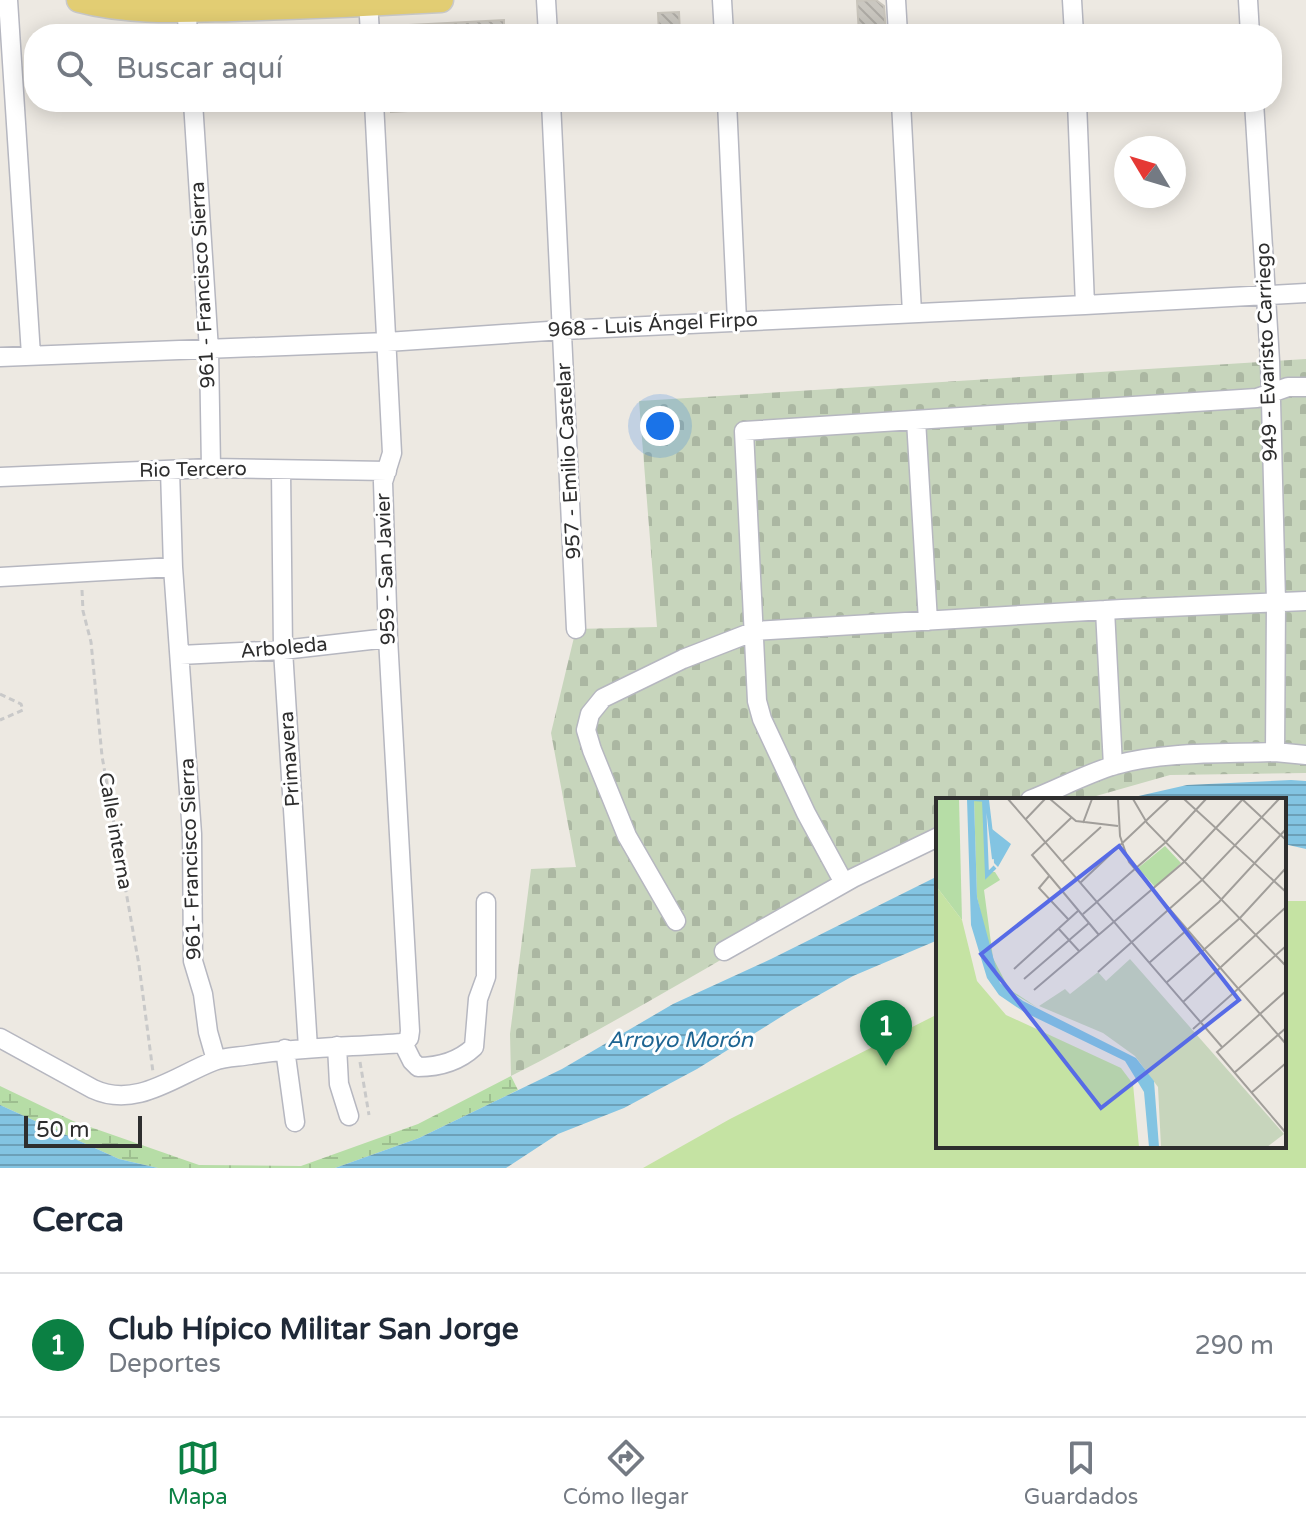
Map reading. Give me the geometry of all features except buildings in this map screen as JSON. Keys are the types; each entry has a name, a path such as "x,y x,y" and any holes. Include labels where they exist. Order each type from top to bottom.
{"main road":[{"path":"79,0 123,8 441,0"}],"street":[{"path":"8,0 31,355"},
{"path":"546,0 547,24"},
{"path":"722,0 723,24"},
{"path":"896,0 897,24"},
{"path":"1072,0 1073,24"},
{"path":"1248,0 1249,24"},
{"path":"368,2 369,24"},
{"name":"961 - Francisco Sierra","path":"194,112 209,350 211,468"},
{"name":"959 - San Javier","path":"375,112 392,453 383,482 388,638 409,1015 406,1040"},
{"name":"957 - Emilio Castelar","path":"552,112 576,629"},
{"path":"727,112 737,321"},
{"path":"902,112 912,313"},
{"path":"1077,112 1085,305"},
{"name":"949 - Evaristo Carriego","path":"1255,112 1270,361 1276,602 1275,752"},
{"name":"968 - Luis Ángel Firpo","path":"0,357 387,342 563,330 1306,293"},
{"path":"844,883 806,813 762,719 757,701 744,431 1257,398 1288,387 1306,387"},
{"path":"916,420 928,621"},
{"name":"Rio Tercero","path":"0,477 211,468 387,471"},
{"name":"961- Francisco Sierra","path":"170,470 173,567 192,834 193,961 216,1060"},
{"name":"Primavera","path":"281,470 283,650 308,1048"},
{"path":"0,577 173,567"},
{"path":"676,921 627,836 589,740 586,730 590,714 603,698 683,659 755,631 1306,601"},
{"path":"1105,610 1113,766"},
{"name":"Arboleda","path":"180,655 283,650 388,638"},
{"path":"1035,798 1113,766 1166,756 1275,752 1306,755"},
{"path":"724,951 844,883 936,838"},
{"path":"0,1038 106,1095 120,1096 160,1087 216,1060 285,1049 357,1047 406,1040 412,1061 418,1067 454,1061 474,1047 478,999 486,977 486,902"},
{"path":"337,1046 339,1084 349,1116"},
{"path":"285,1049 295,1122"}],"path":[{"name":"Calle interna","path":"81,573 102,756 160,1087"},
{"path":"0,694 21,704 23,710 0,720"},
{"path":"357,1047 369,1115"}],"green space":[{"path":"1306,359 1306,773 1170,775 1089,798 936,798 936,848 885,868 835,894 625,1015 511,1076 510,1034 531,869 576,867 551,733 576,629 657,627 639,401"},
{"path":"1286,901 1306,901 1306,1168 643,1168 730,1119 936,1015 936,1148 1286,1148"},
{"path":"511,1076 518,1090 419,1138 335,1168 158,1168 119,1159 0,1105 0,1086 73,1121 199,1165 301,1166 418,1124"}],"water":[{"path":"1306,781 1306,849 1286,844 1286,798 1130,798 1187,785"},
{"name":"Arroyo Morón","path":"936,877 936,941 853,976 697,1069 624,1108 558,1134 506,1168 335,1168 419,1138 562,1069 673,1004"},
{"path":"0,1105 119,1159 158,1168 0,1168"}],"place":[{"name":"Club Hípico Militar San Jorge","path":"886,1066"}]}
